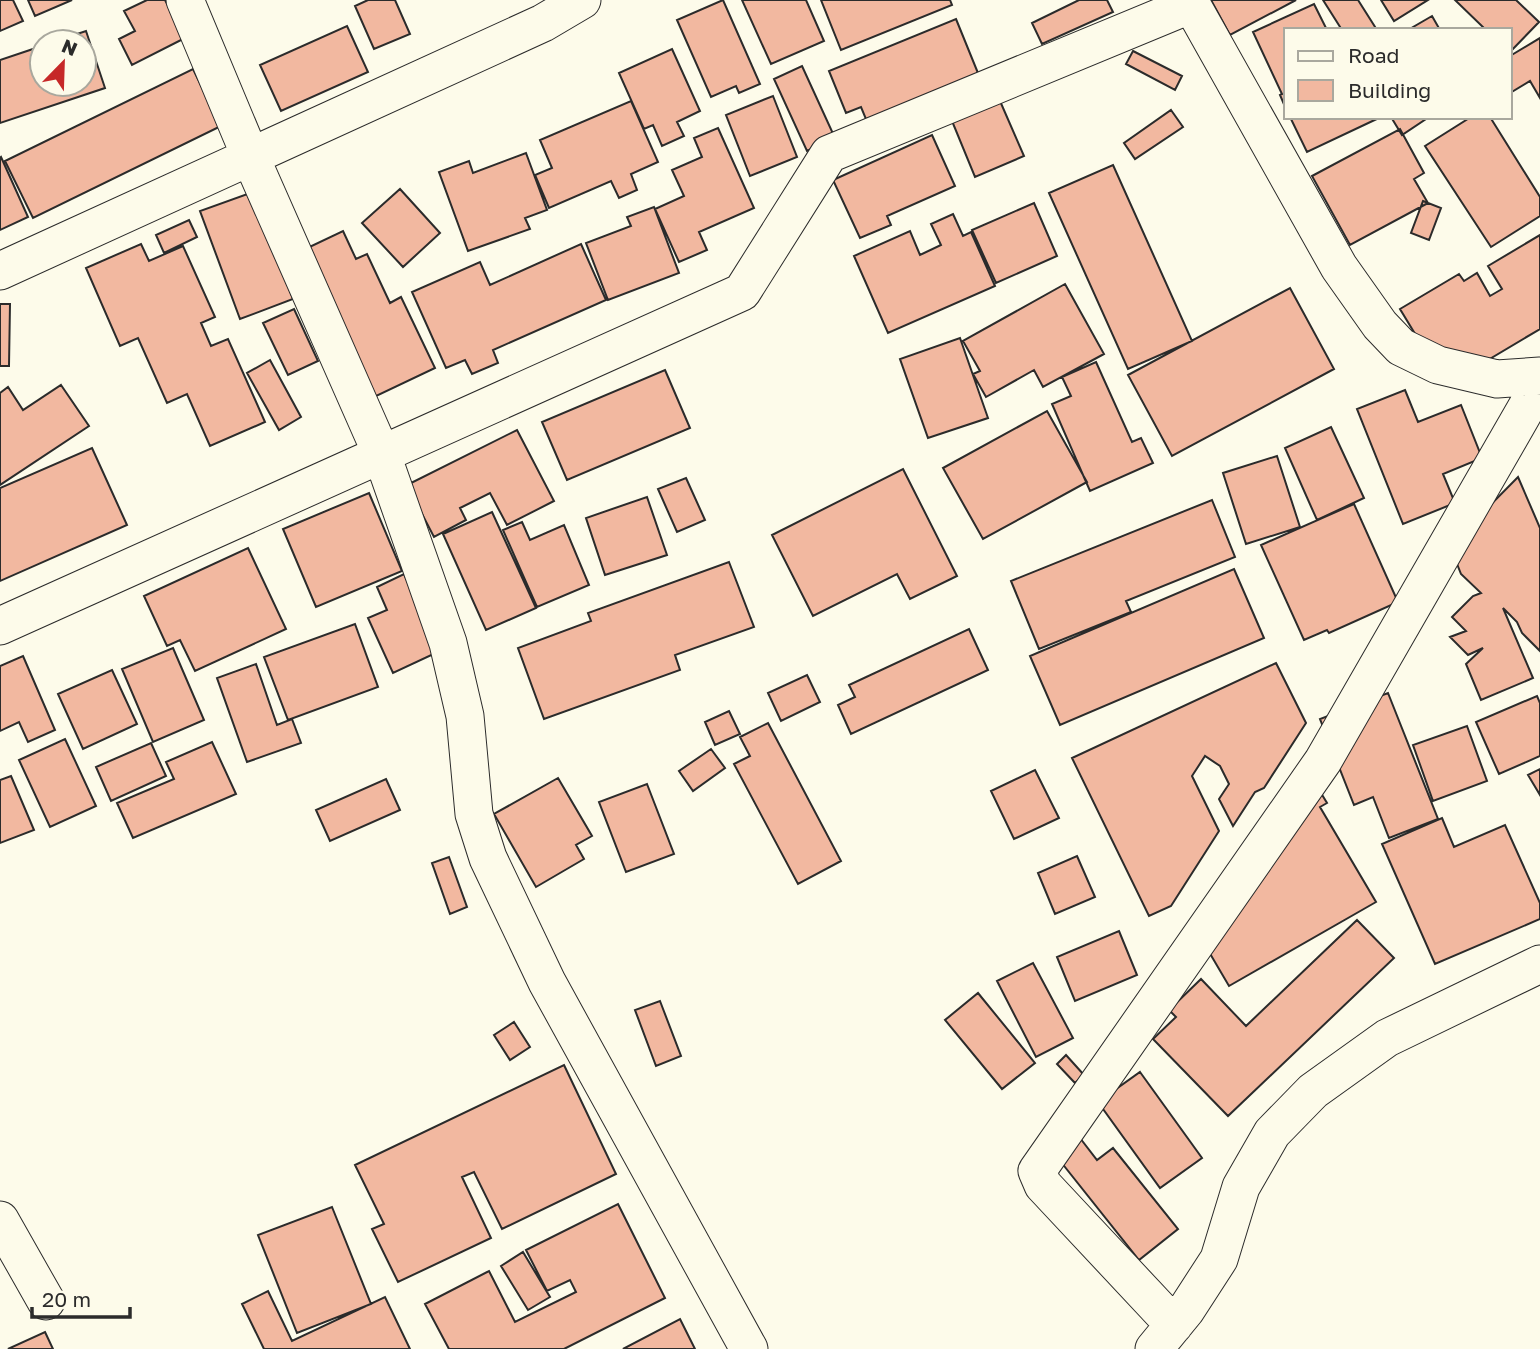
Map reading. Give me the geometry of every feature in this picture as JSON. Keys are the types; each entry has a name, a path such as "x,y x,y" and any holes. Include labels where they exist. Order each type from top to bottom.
{"street":[{"path":"185,0 251,158 382,455 448,643 465,716 474,814 488,858 547,982 749,1349"},
{"path":"0,271 543,23 582,0"},
{"path":"0,626 742,292 829,154 1191,2 1339,267 1380,326 1401,347 1438,365 1497,379 1540,376"},
{"path":"1540,384 1323,761 1037,1171 1043,1185 1164,1337 1186,1310 1219,1259 1241,1187 1272,1133 1313,1091 1387,1038 1540,964"},
{"path":"0,1220 46,1301"}],"building":[{"path":"0,0 13,0 23,21 0,31"},
{"path":"28,0 72,0 35,16"},
{"path":"147,0 165,0 185,38 132,65 119,39 135,31 124,11"},
{"path":"368,0 395,0 410,34 374,49 355,6"},
{"path":"723,0 760,84 739,93 736,86 711,97 677,20"},
{"path":"742,0 806,0 824,41 771,64"},
{"path":"821,0 950,0 952,5 841,50"},
{"path":"1079,0 1107,0 1113,12 1042,44 1032,23"},
{"path":"1211,0 1296,0 1230,35"},
{"path":"1323,0 1358,0 1376,28 1341,28"},
{"path":"1381,0 1428,0 1394,21"},
{"path":"1455,0 1516,0 1539,22 1512,50 1512,28 1484,28"},
{"path":"1314,4 1326,28 1284,28 1284,104 1280,95 1282,94 1253,32"},
{"path":"1432,16 1439,28 1411,28"},
{"path":"956,19 980,78 868,124 861,107 846,113 829,71"},
{"path":"347,26 368,72 281,111 260,65"},
{"path":"1540,38 1540,98 1530,81 1512,92 1512,55"},
{"path":"672,49 700,111 677,122 684,136 662,146 653,125 644,129 619,73"},
{"path":"28,51 28,98 75,98 0,123 0,60"},
{"path":"1133,51 1182,76 1175,90 1126,64"},
{"path":"802,66 835,138 807,151 774,79"},
{"path":"98,67 105,88 98,90"},
{"path":"193,69 221,126 33,218 5,161"},
{"path":"773,96 797,157 750,176 726,115"},
{"path":"631,101 658,162 631,174 637,190 619,198 611,181 549,208 535,175 552,168 540,140"},
{"path":"1000,101 1024,156 975,177 952,121"},
{"path":"1171,110 1183,127 1135,159 1124,143"},
{"path":"1291,119 1377,119 1307,152"},
{"path":"1392,119 1426,119 1402,135"},
{"path":"1468,119 1491,119 1540,197 1540,216 1491,247 1425,146"},
{"path":"718,128 754,208 699,232 707,250 679,262 655,209 684,196 672,170 702,157 694,138"},
{"path":"1400,129 1424,173 1414,179 1428,203 1350,245 1312,176"},
{"path":"932,135 955,186 887,216 891,225 860,238 833,180"},
{"path":"526,153 547,210 525,218 530,229 468,251 439,172 469,161 473,173"},
{"path":"0,158 28,217 0,230"},
{"path":"1113,165 1192,341 1128,369 1049,193"},
{"path":"400,189 440,233 403,267 362,223"},
{"path":"253,192 293,299 240,319 200,211"},
{"path":"1423,201 1441,208 1429,240 1411,233"},
{"path":"1034,203 1057,256 996,283 972,230"},
{"path":"654,207 679,273 608,300 586,243 631,226 627,217"},
{"path":"953,214 963,236 971,232 995,286 888,333 854,256 910,231 920,255 941,245 931,224"},
{"path":"189,220 197,237 164,253 156,235"},
{"path":"343,231 356,259 367,254 390,303 401,297 435,368 372,398 301,251"},
{"path":"1540,235 1540,329 1446,385 1400,309 1459,274 1464,281 1477,273 1490,296 1502,289 1488,266"},
{"path":"141,244 149,261 183,246 215,317 201,323 211,346 228,339 265,422 210,446 187,394 167,403 138,338 120,346 86,268"},
{"path":"581,244 606,300 493,350 498,363 472,374 465,360 446,368 412,292 480,262 490,285"},
{"path":"1065,284 1104,354 1043,387 1034,370 986,397 973,374 980,371 963,341"},
{"path":"1290,288 1334,369 1172,456 1128,375"},
{"path":"0,304 10,304 9,366 0,366"},
{"path":"294,309 318,361 288,375 263,323"},
{"path":"960,338 988,418 928,438 900,359"},
{"path":"270,360 301,417 279,430 247,373"},
{"path":"1096,362 1132,442 1141,438 1153,463 1090,491 1052,404 1071,396 1062,377"},
{"path":"665,370 690,428 567,480 542,422"},
{"path":"61,385 89,426 0,485 0,393 8,387 23,410"},
{"path":"1405,390 1418,422 1461,405 1482,458 1443,474 1455,503 1403,524 1357,409"},
{"path":"1047,411 1087,482 983,539 943,468"},
{"path":"1331,427 1364,498 1317,520 1285,448"},
{"path":"517,430 554,501 507,525 490,493 460,508 466,520 434,537 407,485"},
{"path":"92,448 127,525 0,581 0,488"},
{"path":"1277,456 1300,527 1246,544 1223,473"},
{"path":"903,469 957,576 910,599 897,574 813,616 772,535"},
{"path":"1518,477 1540,528 1540,651 1503,608 1533,678 1481,700 1466,664 1483,648 1468,655 1450,637 1466,631 1452,617 1473,596 1481,593 1461,574 1450,546"},
{"path":"686,478 705,520 677,532 658,489"},
{"path":"369,493 402,571 316,607 283,529"},
{"path":"647,497 667,555 605,575 586,518"},
{"path":"1212,500 1235,557 1126,601 1131,612 1039,649 1011,581"},
{"path":"1354,504 1398,602 1329,633 1327,630 1304,640 1261,545"},
{"path":"492,512 536,608 486,630 443,534"},
{"path":"522,522 530,540 564,525 589,585 537,607 503,530"},
{"path":"248,548 286,629 195,671 180,640 167,646 144,596"},
{"path":"729,562 754,627 675,655 680,670 544,719 518,648 591,621 588,613"},
{"path":"1234,569 1264,638 1060,725 1030,656"},
{"path":"404,574 440,651 393,673 368,618 387,610 377,587"},
{"path":"355,624 378,687 288,720 264,657"},
{"path":"969,629 988,670 851,734 838,705 855,697 849,685"},
{"path":"173,648 204,720 153,742 122,669"},
{"path":"23,656 55,730 28,742 19,722 0,731 0,666"},
{"path":"1276,663 1306,723 1264,788 1255,792 1233,826 1219,799 1229,784 1220,766 1205,756 1192,776 1219,831 1171,906 1149,916 1072,758"},
{"path":"256,664 277,725 292,719 301,743 247,762 217,678"},
{"path":"112,670 137,724 83,749 58,694"},
{"path":"807,675 820,702 781,721 768,693"},
{"path":"1388,693 1438,819 1389,838 1373,797 1354,805 1320,719"},
{"path":"1537,696 1540,703 1540,756 1499,774 1476,722"},
{"path":"729,711 740,734 715,745 705,722"},
{"path":"768,723 841,861 798,884 734,764 750,756 740,737"},
{"path":"1467,726 1487,781 1433,801 1413,745"},
{"path":"65,739 96,806 50,827 19,760"},
{"path":"212,742 236,794 133,838 117,803 174,779 166,762"},
{"path":"151,743 166,776 111,801 96,767"},
{"path":"711,749 725,768 693,791 679,771"},
{"path":"1540,769 1540,795 1528,775"},
{"path":"1035,770 1059,818 1014,839 991,791"},
{"path":"1310,775 1327,803 1320,807 1376,902 1229,986 1195,928"},
{"path":"11,776 34,830 0,843 0,780"},
{"path":"558,778 592,836 576,845 584,859 536,887 494,814"},
{"path":"386,779 400,810 330,841 316,810"},
{"path":"647,784 674,854 626,872 599,802"},
{"path":"1442,818 1454,847 1505,825 1540,903 1540,919 1435,964 1382,844"},
{"path":"1077,856 1095,897 1055,914 1038,873"},
{"path":"449,857 467,907 450,914 432,863"},
{"path":"1357,920 1394,958 1228,1116 1153,1039 1176,1017 1169,1010 1201,979 1246,1026"},
{"path":"1119,931 1137,975 1075,1001 1057,957"},
{"path":"1033,963 1073,1038 1036,1057 997,981"},
{"path":"978,993 1035,1063 1002,1089 945,1020"},
{"path":"660,1001 681,1056 656,1066 635,1010"},
{"path":"514,1022 530,1047 510,1060 494,1035"},
{"path":"1066,1055 1084,1075 1075,1083 1057,1064"},
{"path":"564,1065 616,1174 502,1229 474,1172 462,1177 491,1238 398,1282 372,1229 384,1224 355,1165"},
{"path":"1140,1072 1202,1158 1160,1188 1098,1102"},
{"path":"1080,1138 1097,1160 1113,1148 1178,1229 1139,1260 1057,1157"},
{"path":"618,1204 665,1298 564,1349 449,1349 425,1304 489,1271 515,1322 576,1292 570,1280 547,1291 526,1250"},
{"path":"332,1207 371,1304 297,1333 258,1235"},
{"path":"523,1252 550,1297 528,1310 501,1266"},
{"path":"268,1291 292,1341 385,1297 410,1349 264,1349 242,1304"},
{"path":"680,1319 695,1349 623,1349"},
{"path":"45,1332 53,1349 8,1349"}]}
